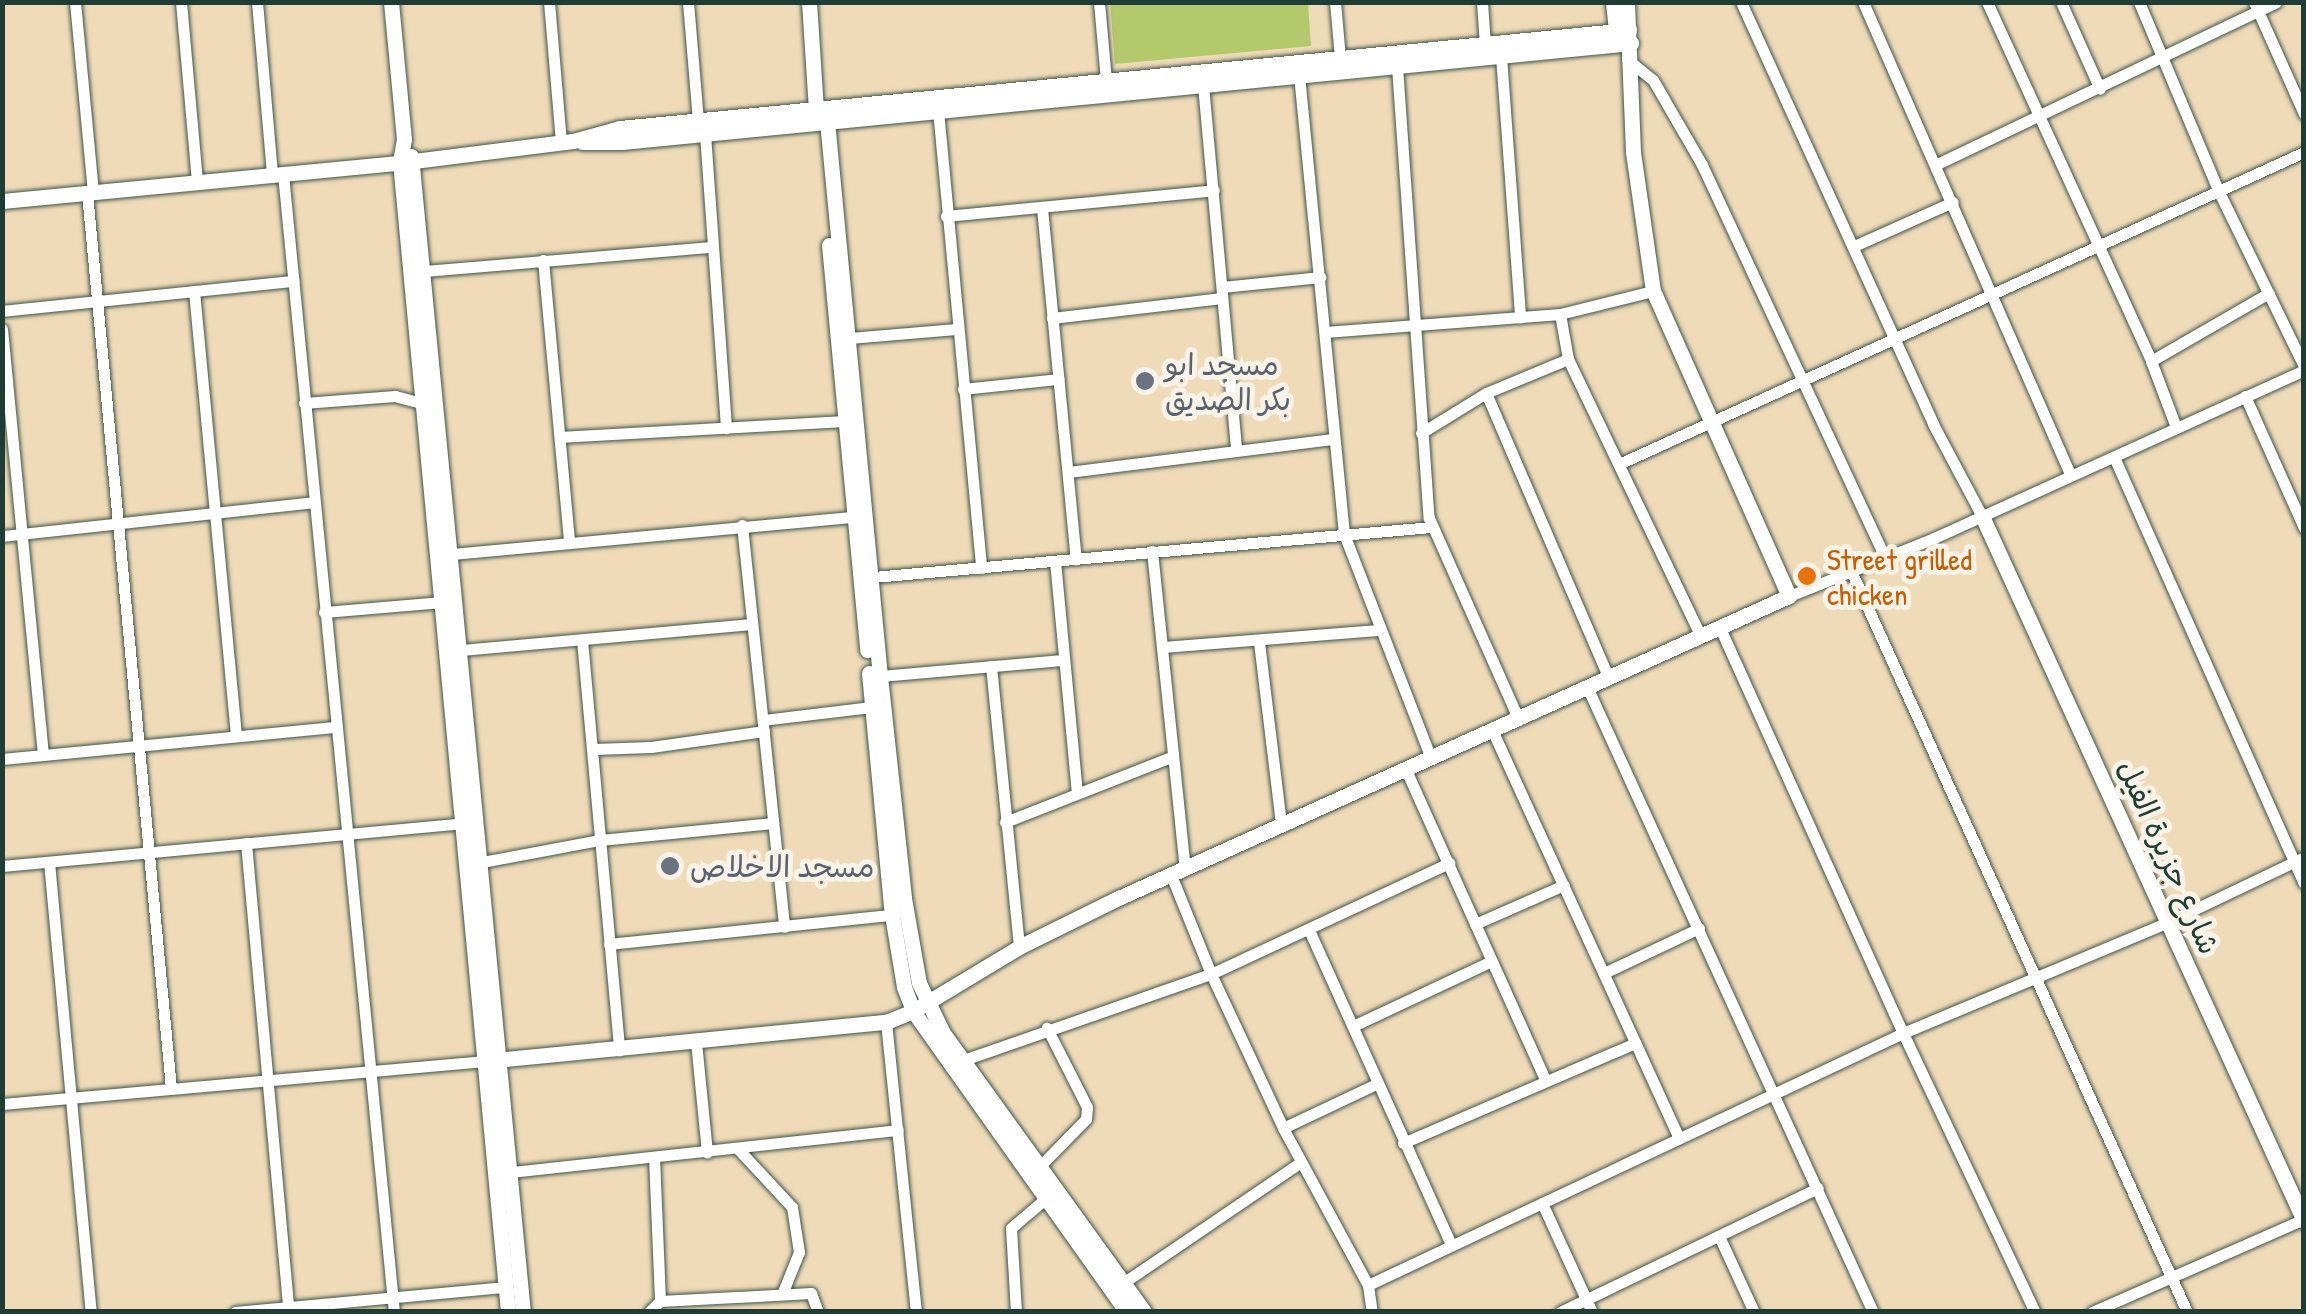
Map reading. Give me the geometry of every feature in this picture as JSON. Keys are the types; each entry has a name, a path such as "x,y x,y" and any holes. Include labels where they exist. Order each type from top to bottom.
{"street":[{"path":"75,2 146,852 171,1089"},
{"path":"181,2 198,182"},
{"path":"256,2 293,281 394,1312"},
{"path":"391,2 404,139 424,272 420,295 422,404 442,531 452,554 482,862 508,1312"},
{"path":"549,2 567,142"},
{"path":"688,2 726,428"},
{"path":"809,2 849,338 872,707 892,915 904,987 1045,1199 1127,1312"},
{"path":"1099,2 1106,80"},
{"path":"1335,2 1340,58"},
{"path":"1482,2 1485,44"},
{"path":"1789,596 1653,291 1640,219 1625,44 1626,2 1613,3 1625,44 1653,80 1702,166 1886,558"},
{"path":"1741,2 1941,440 1982,516"},
{"path":"1862,2 2070,474"},
{"path":"1986,2 2152,361 2176,426"},
{"path":"2060,2 2100,89"},
{"path":"2,1104 368,1068 619,1050 886,1022 919,1007 1019,947 1281,824 1789,596 1982,516 2304,368 2220,192 2139,2"},
{"path":"1935,165 2100,89 2255,7 2276,2"},
{"path":"2255,7 2304,114"},
{"path":"2,201 407,162 567,142 600,131 702,127 822,115 1106,80 1485,44 1625,44"},
{"path":"822,115 938,110 1625,44"},
{"path":"1500,56 1520,317"},
{"path":"1397,66 1413,326 1431,526 1519,720"},
{"path":"1299,76 1344,534 1430,758"},
{"path":"1204,85 1236,449"},
{"path":"938,110 980,568"},
{"path":"822,115 851,517 880,676 919,1007"},
{"path":"1621,463 2304,152"},
{"path":"407,162 442,531 442,602 464,823 493,1060 512,1172 523,1312"},
{"path":"946,216 1214,190"},
{"path":"1854,246 1953,202"},
{"path":"1042,208 1076,559"},
{"path":"424,272 712,247"},
{"path":"543,260 569,541"},
{"path":"1052,318 1320,277"},
{"path":"2,310 293,281"},
{"path":"194,291 236,735"},
{"path":"1326,332 1560,314 1653,291"},
{"path":"2152,361 2269,293"},
{"path":"1560,314 1568,359 1701,636"},
{"path":"2,329 44,754"},
{"path":"849,338 957,329"},
{"path":"1421,432 1486,393 1568,359"},
{"path":"963,389 1058,379"},
{"path":"1486,393 1609,679"},
{"path":"304,402 394,396 422,404"},
{"path":"2245,396 2304,528"},
{"path":"560,437 844,421"},
{"path":"1068,472 1333,439"},
{"path":"2114,456 2299,859 2304,883"},
{"path":"2,536 314,502"},
{"name":"شارع جزيرة الفيل","path":"1982,516 2303,1220"},
{"path":"452,554 851,517"},
{"path":"742,526 784,927"},
{"path":"864,578 1431,526"},
{"path":"1152,552 1173,756 1178,872 1211,974 1283,1128 1368,1285 1372,1312"},
{"path":"1055,561 1077,793"},
{"path":"1852,573 2032,978 2187,1312"},
{"path":"324,612 442,602"},
{"path":"461,650 752,624"},
{"path":"1720,628 1903,1033 2035,1312"},
{"path":"1162,647 1378,630"},
{"path":"582,640 619,1050"},
{"path":"1259,642 1281,824"},
{"path":"880,676 1062,660"},
{"path":"991,666 1019,947"},
{"path":"1588,689 1873,1312"},
{"path":"594,748 651,747 872,707"},
{"path":"2,759 138,742 336,727"},
{"path":"1493,732 1678,1136"},
{"path":"1005,822 1173,756"},
{"path":"1406,770 1546,1081"},
{"path":"2,866 464,823"},
{"path":"482,862 600,840 773,823"},
{"path":"246,843 288,1309"},
{"path":"1368,1285 1903,1033 2168,922 2299,859"},
{"path":"49,862 91,1312"},
{"path":"955,1063 1211,974 1449,864"},
{"path":"1476,924 1564,885"},
{"path":"609,944 892,915"},
{"path":"1604,974 1699,928"},
{"path":"1309,930 1451,1244"},
{"path":"1353,1026 1492,961"},
{"path":"886,1022 916,1312"},
{"path":"1039,1167 1086,1119 1087,1107 1047,1028"},
{"path":"696,1042 706,1152"},
{"path":"1403,1143 1635,1043"},
{"path":"955,1063 1039,1167 1144,1312"},
{"path":"1283,1128 1378,1083"},
{"path":"512,1172 898,1130"},
{"path":"739,1150 792,1207 798,1252 782,1294"},
{"path":"654,1157 660,1300"},
{"path":"1123,1283 1301,1162"},
{"path":"1560,1312 1589,1306 1718,1236 1818,1188"},
{"path":"1016,1312 1011,1228 1045,1199"},
{"path":"1542,1203 1589,1306"},
{"path":"2092,1312 2303,1220"},
{"path":"1718,1236 1754,1312"},
{"path":"235,1312 506,1287"},
{"path":"649,1312 660,1300 814,1294 818,1312"}],"green space":[{"path":"1110,3 1308,3 1311,46 1115,64"}],"place":[{"name":"مسجد ابو بكر الصديق","path":"1145,381"},
{"name":"Street grilled chicken","path":"1807,576"},
{"name":"مسجد الاخلاص","path":"670,866"}]}
